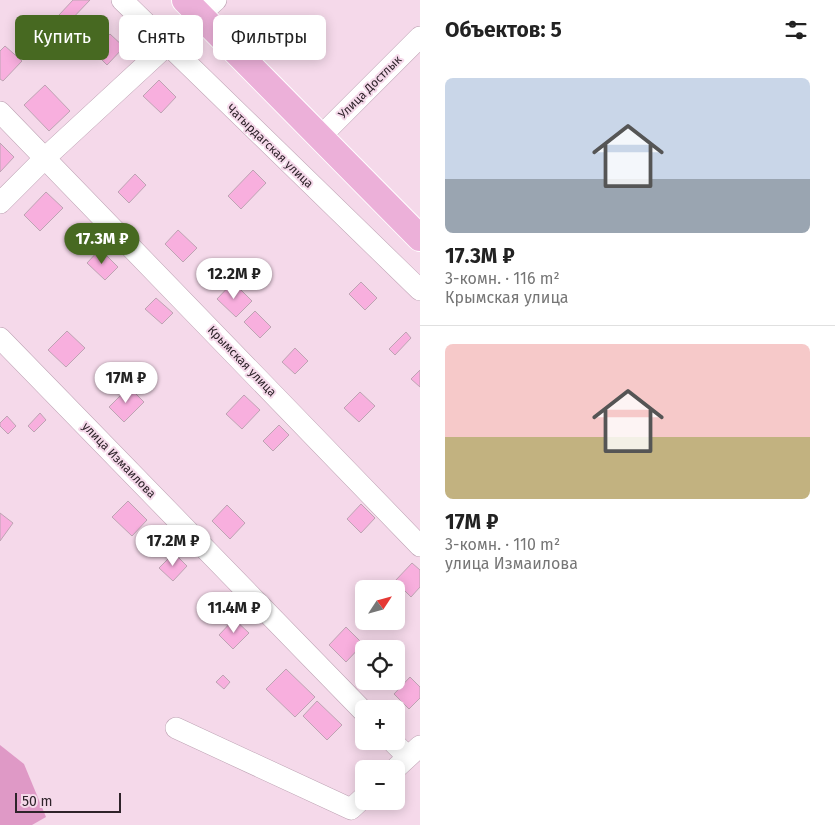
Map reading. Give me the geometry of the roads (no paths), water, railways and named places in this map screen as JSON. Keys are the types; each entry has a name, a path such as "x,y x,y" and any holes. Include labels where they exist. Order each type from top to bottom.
{"main road":[{"path":"200,5 320,137 420,238"}],"street":[{"name":"Чатырдагская улица","path":"122,0 137,15"},
{"path":"192,15 200,5"},
{"name":"Улица Достлык","path":"320,137 420,37"},
{"path":"0,203 46,157 152,60"},
{"name":"Чатырдагская улица","path":"182,60 420,290"},
{"name":"Крымская улица","path":"0,112 46,157 420,546"},
{"name":"улица Измаилова","path":"0,338 355,703"},
{"path":"176,728 351,809 355,805"}]}
